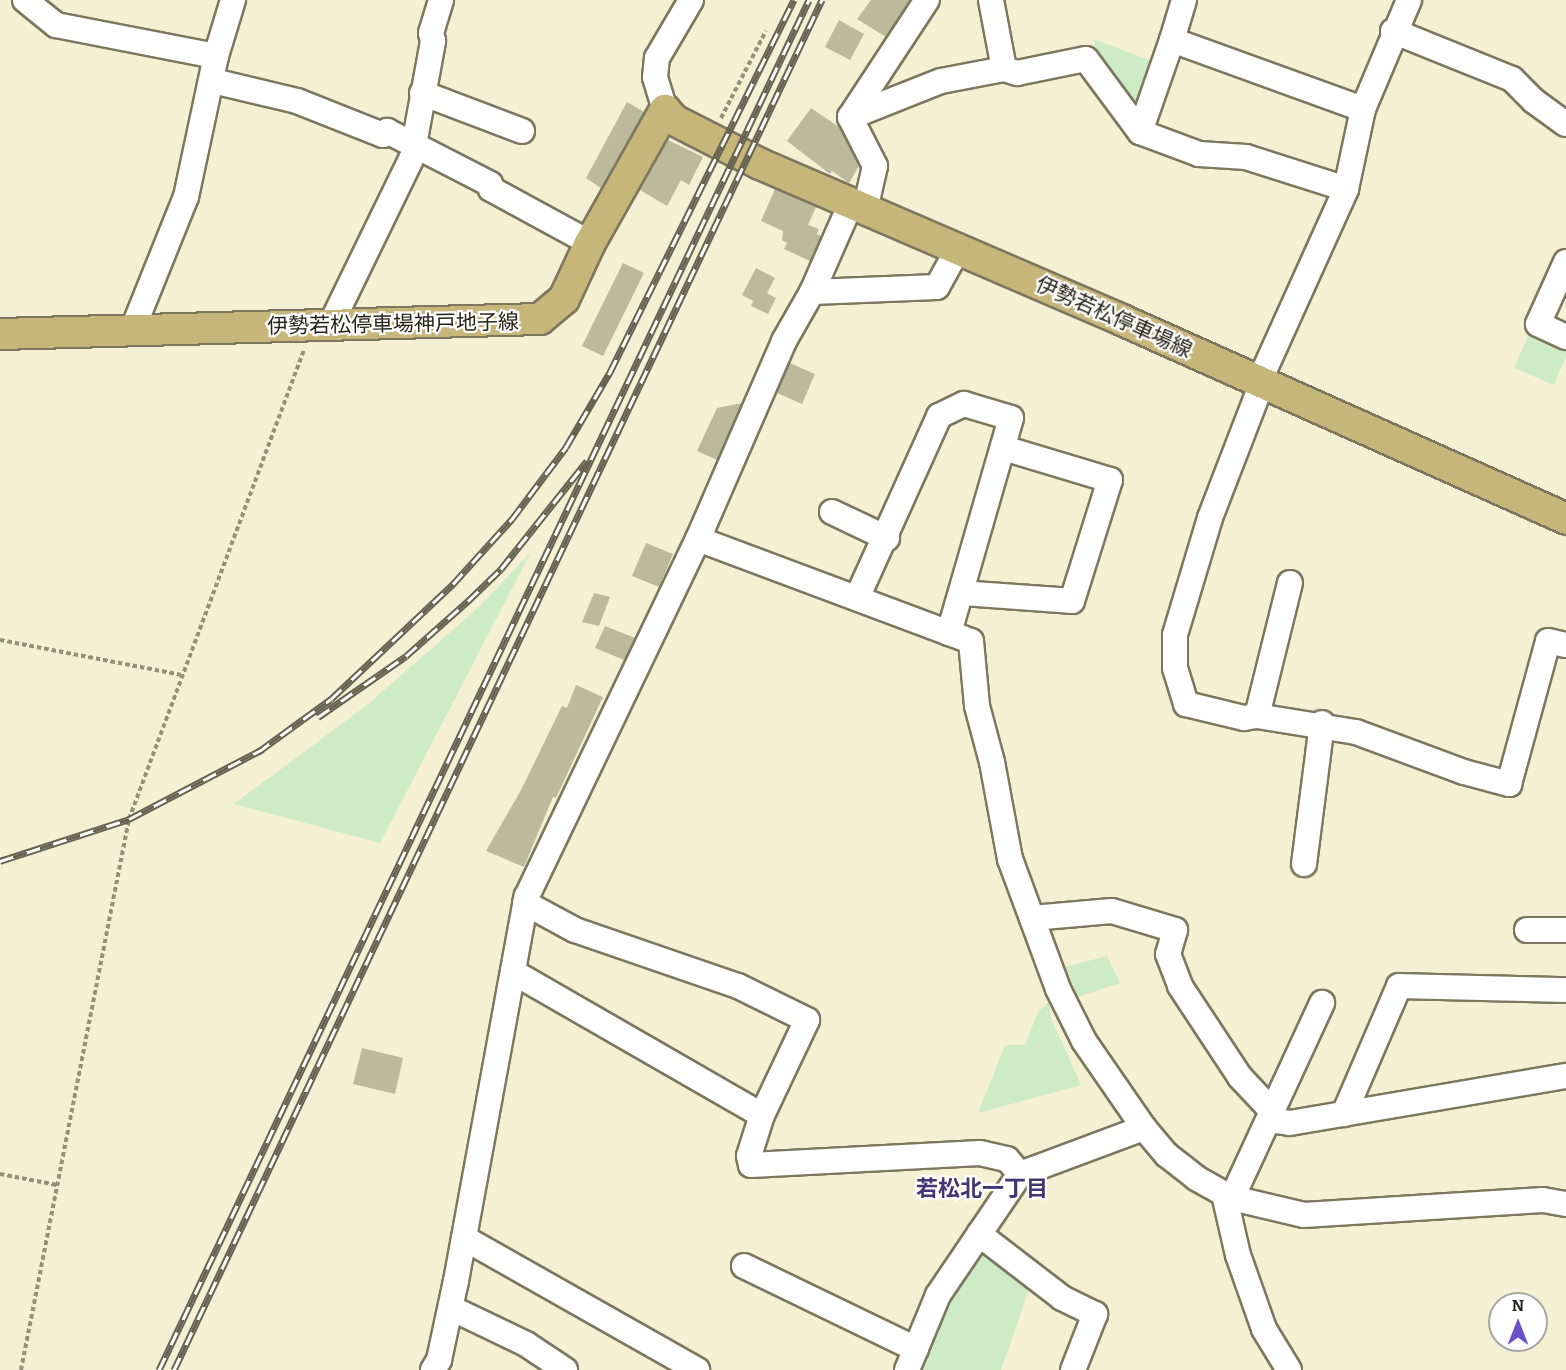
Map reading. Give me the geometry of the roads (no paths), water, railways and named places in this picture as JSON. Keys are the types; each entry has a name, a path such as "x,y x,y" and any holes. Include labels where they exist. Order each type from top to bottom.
{"main road":[{"name":"伊勢若松停車場線","path":"665,110 710,139 858,207 958,249 1566,519"},
{"name":"伊勢若松停車場神戸地子線","path":"0,334 540,319 564,299 590,243 665,110"}],"street":[{"path":"25,0 56,25 216,57"},
{"path":"132,331 186,197 213,81 216,57 233,0"},
{"path":"324,325 416,146 422,93 441,0"},
{"path":"665,110 655,77 657,58 691,0"},
{"path":"850,117 927,0"},
{"path":"990,0 1004,69"},
{"path":"1140,132 1184,0"},
{"path":"1409,0 1393,31 1364,109 1346,189 1261,383 1210,518 1175,635 1175,668 1186,704 1244,718 1257,716 1322,723 1509,784 1548,641 1566,645"},
{"path":"1393,31 1512,80 1566,124"},
{"path":"1172,40 1364,109"},
{"path":"850,117 940,81 1004,69 1017,73 1086,59 1140,132 1199,154 1246,157 1346,189"},
{"path":"213,81 297,101 383,135 387,131 590,243"},
{"path":"422,93 522,131"},
{"path":"434,1370 439,1360 451,1308 525,903 560,820 698,539 784,340 858,207 875,165 850,117"},
{"path":"812,292 937,287 958,249"},
{"path":"1566,262 1538,324 1566,337"},
{"path":"857,598 887,538 939,416 964,404 1011,418 950,633"},
{"path":"961,593 1072,601 1110,480 1003,448"},
{"path":"832,512 887,538"},
{"path":"698,539 971,641 977,706 992,762 1010,859 1058,989 1084,1041 1144,1128 1167,1155 1228,1196 1304,1215 1543,1200 1566,1204"},
{"path":"1257,716 1290,583"},
{"path":"1304,864 1322,723"},
{"path":"525,903 575,930 738,986 807,1020 762,1115 749,1156 751,1165 980,1153 1007,1159 1020,1174"},
{"path":"1032,918 1112,911 1175,930 1168,954 1180,986 1240,1077 1271,1116 1290,1123 1566,1076"},
{"path":"1527,930 1566,930"},
{"path":"513,972 762,1115"},
{"path":"1344,1114 1399,986 1566,990"},
{"path":"1288,1370 1264,1329 1238,1255 1228,1196 1271,1116 1322,1003"},
{"path":"744,1266 911,1359 938,1295 1020,1174 1144,1128"},
{"path":"979,1234 1062,1298 1095,1314 1073,1370"},
{"path":"464,1238 697,1370"},
{"path":"451,1308 526,1344 565,1370"}],"railway":[{"path":"258,752 331,699 453,584 512,519 566,447 610,372 794,0"},
{"path":"159,1370 809,0"},
{"path":"174,1370 822,0"},
{"path":"318,717 406,656 468,601 501,569 587,461"},
{"path":"0,861 129,819 263,749"}],"district":[{"name":"若松北一丁目","path":"982,1189"}]}
